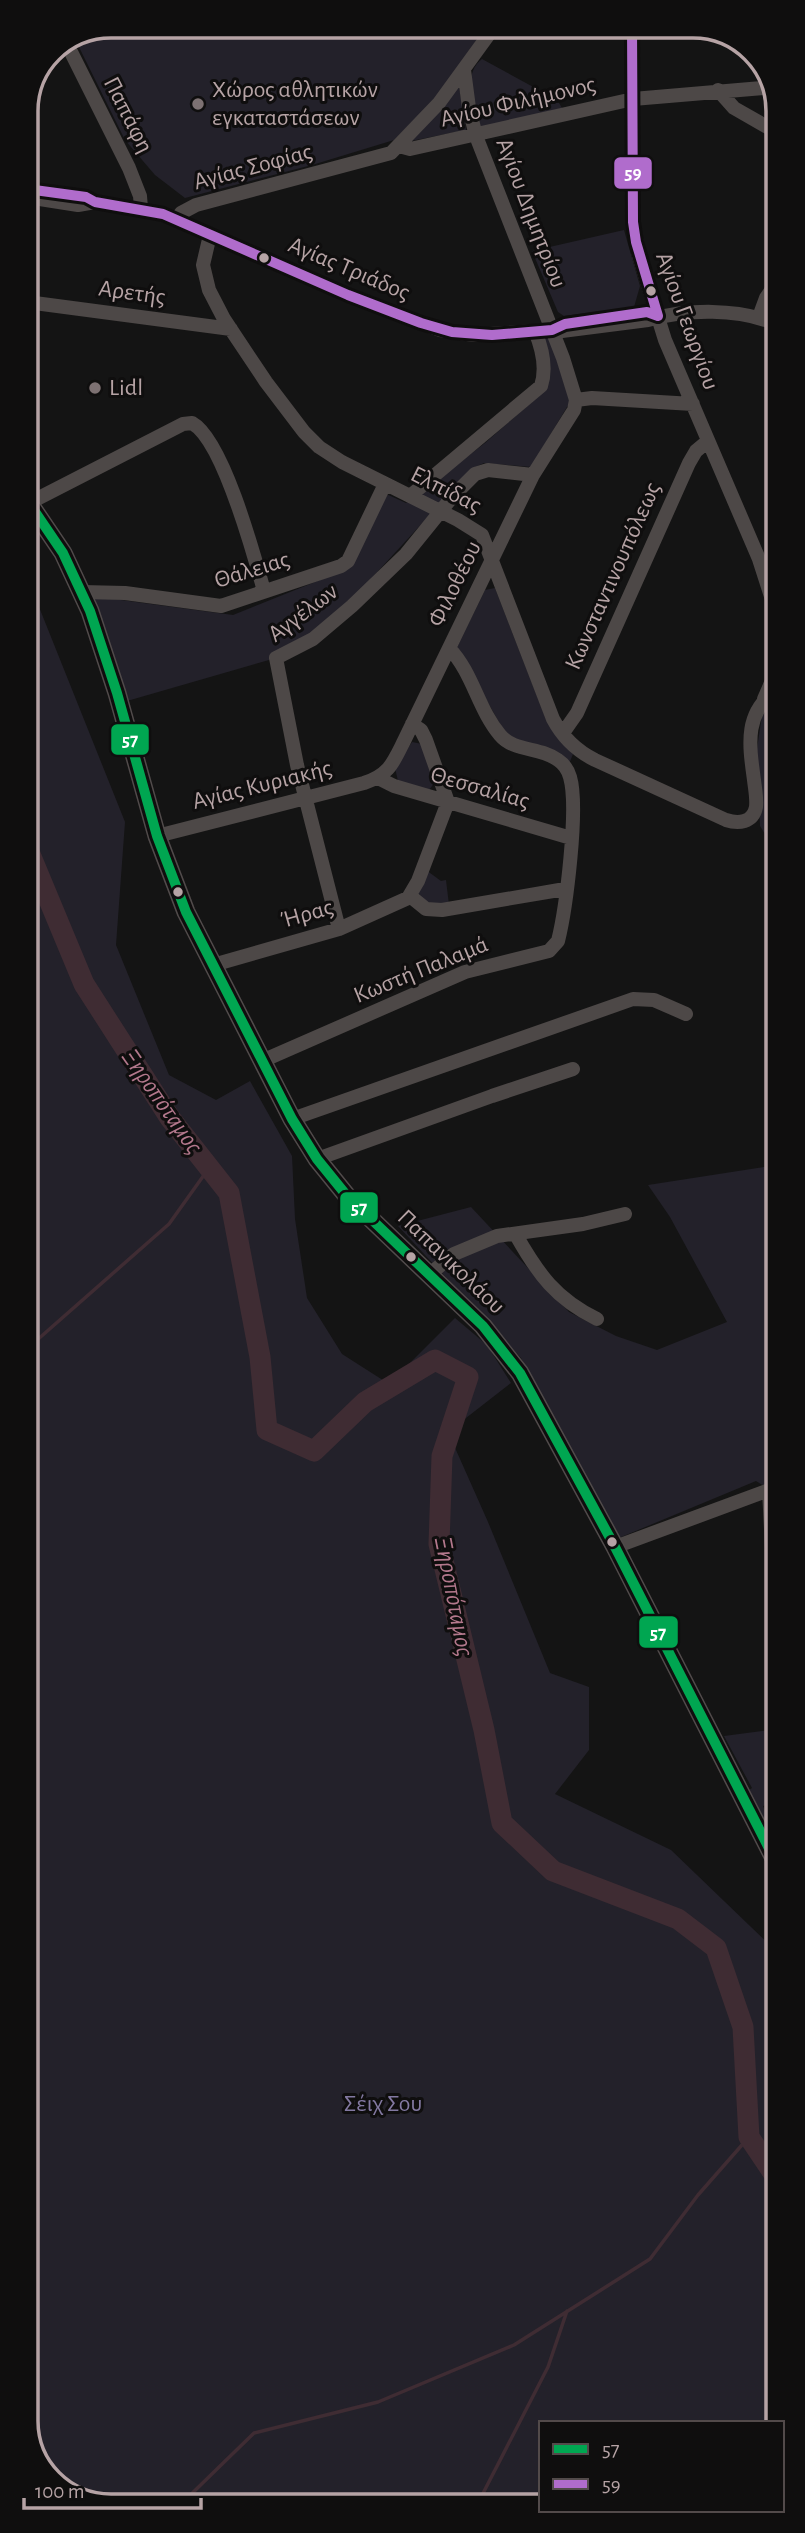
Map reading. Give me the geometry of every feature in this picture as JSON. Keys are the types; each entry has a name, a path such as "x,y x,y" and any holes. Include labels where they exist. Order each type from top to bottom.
{"main road":[{"name":"Παπανικολάου","path":"38,516 63,553 82,592 111,671 157,836 186,912 292,1119 317,1160 347,1196 483,1326 512,1361 615,1547 766,1843"}],"street":[{"name":"Αγίας Σοφίας","path":"176,219 196,205 383,156 399,146 439,103 486,39"},
{"name":"Αγίου Γεωργίου","path":"632,39 634,231 673,360 766,580"},
{"name":"Παπάφη","path":"71,51 133,176 141,208"},
{"name":"Αγίου Δημητρίου","path":"464,70 468,108 476,136 552,330"},
{"name":"Αγίου Φιλήμονος","path":"399,146 410,149 476,136 633,99 762,88"},
{"path":"718,90 734,108 766,126"},
{"name":"Αγίας Τριάδος","path":"38,191 86,197 94,202"},
{"name":"Αγίας Τριάδος","path":"38,199 78,205 94,202 141,208 176,219 360,299 440,330 474,335 552,330 565,324 647,312 658,316 718,313 766,320"},
{"name":"Ελπίδας","path":"210,235 204,258 205,278 213,298 288,413 313,442 333,457 440,511 484,537 549,709 562,733 580,750 595,760 726,820 738,822 750,819 755,808 752,729 756,712 764,699"},
{"path":"759,317 766,298"},
{"name":"Αρετής","path":"38,303 231,329"},
{"path":"552,330 576,400 592,398 692,404"},
{"path":"410,496 541,386 542,350 535,331"},
{"name":"Φιλοθέου","path":"378,778 392,764 533,475 571,416 576,400"},
{"name":"Αγγέλων","path":"38,496 188,422 204,434 229,482 264,591"},
{"name":"Κωνσταντινουπόλεως","path":"562,733 577,713 690,463 696,451 708,441"},
{"name":"Αγγέλων","path":"340,929 304,797 276,658 313,639 335,621 406,554 440,511 479,472 488,470 533,475"},
{"name":"Θάλειας","path":"82,592 125,593 221,606 344,565 385,484"},
{"name":"Κωστή Παλαμά","path":"262,1061 465,972 551,950 559,938 571,838 572,797 569,775 557,759 515,745 501,737 464,666 449,648"},
{"path":"764,699 766,694"},
{"path":"412,724 421,730 426,740 448,802 410,896 426,909 442,910 565,889"},
{"name":"Αγίας Κυριακής","path":"157,836 378,778"},
{"name":"Θεσσαλίας","path":"378,778 394,786 571,838"},
{"name":"Ήρας","path":"213,965 340,929 410,896"},
{"path":"292,1119 633,999 654,1000 686,1014"},
{"path":"317,1160 573,1069"},
{"path":"430,1274 454,1254 497,1236 583,1224 625,1214"},
{"path":"516,1235 557,1295 577,1310 597,1319"},
{"path":"615,1547 766,1491"}],"green space":[{"name":"Χώρος αθλητικών εγκαταστάσεων","path":"111,38 478,39 441,93 394,140 312,165 185,198 155,175 125,140 79,46 83,44"},
{"path":"482,59 537,89 532,101 559,103 562,108 479,128 471,82 472,73"},
{"path":"459,86 466,130 411,141"},
{"path":"624,230 640,286 634,307 564,316 558,312 532,251"},
{"path":"550,338 570,402 531,467 484,463 473,468 345,607 323,626 276,658 127,701 91,596 233,615 340,572 384,493 406,503 485,443 543,392 542,339"},
{"path":"495,588 546,719 573,754 569,764 506,735 457,647 485,590"},
{"name":"Σέιχ Σου","path":"38,604 125,822 116,945 169,1075 216,1100 250,1081 292,1156 295,1219 307,1298 342,1354 389,1384 455,1318 487,1345 511,1383 448,1432 550,1673 589,1687 589,1750 555,1794 671,1850 766,1941 766,2421 539,2421 539,2494 107,2494 88,2491 60,2473 46,2454 38,2422"},
{"path":"766,714 766,836 760,826 757,749 762,715"},
{"path":"412,742 422,744 435,782 429,790 398,781 395,768"},
{"path":"426,870 441,881 446,880 449,905 431,908 417,892"},
{"path":"766,1167 766,1487 756,1481 614,1540 521,1358 398,1226 471,1207 569,1312 616,1336 657,1350 727,1322 670,1217 648,1185"},
{"path":"766,1731 766,1805 763,1806 766,1813 766,1833 746,1792 752,1788 724,1736"}],"waterway":[{"name":"Ξηροπόταμος","path":"38,873 84,984 170,1118 229,1193 260,1357 267,1430 314,1451 365,1402 435,1360 468,1377 442,1456 439,1544 484,1730 502,1823 553,1871 678,1919 716,1948 743,2027 749,2137 766,2162"},
{"path":"38,1339 169,1224 209,1168"},
{"path":"191,2494 254,2433 378,2402 514,2345 650,2259 698,2195 749,2137"},
{"path":"483,2494 548,2367 567,2311"}],"transit line":[{"name":"59","path":"632,39 633,222 636,242 658,316"},
{"name":"59","path":"38,190 86,197 95,202 163,214 348,295 452,332 492,335 552,330 565,324 647,312 658,316"},
{"name":"57","path":"38,516 63,553 90,611 117,693 157,836 186,912 292,1119 317,1159 347,1196 483,1326 520,1373 615,1547 766,1843"}],"place":[{"name":"Χώρος αθλητικών εγκαταστάσεων","path":"198,104"},
{"name":"Lidl","path":"95,388"}]}
